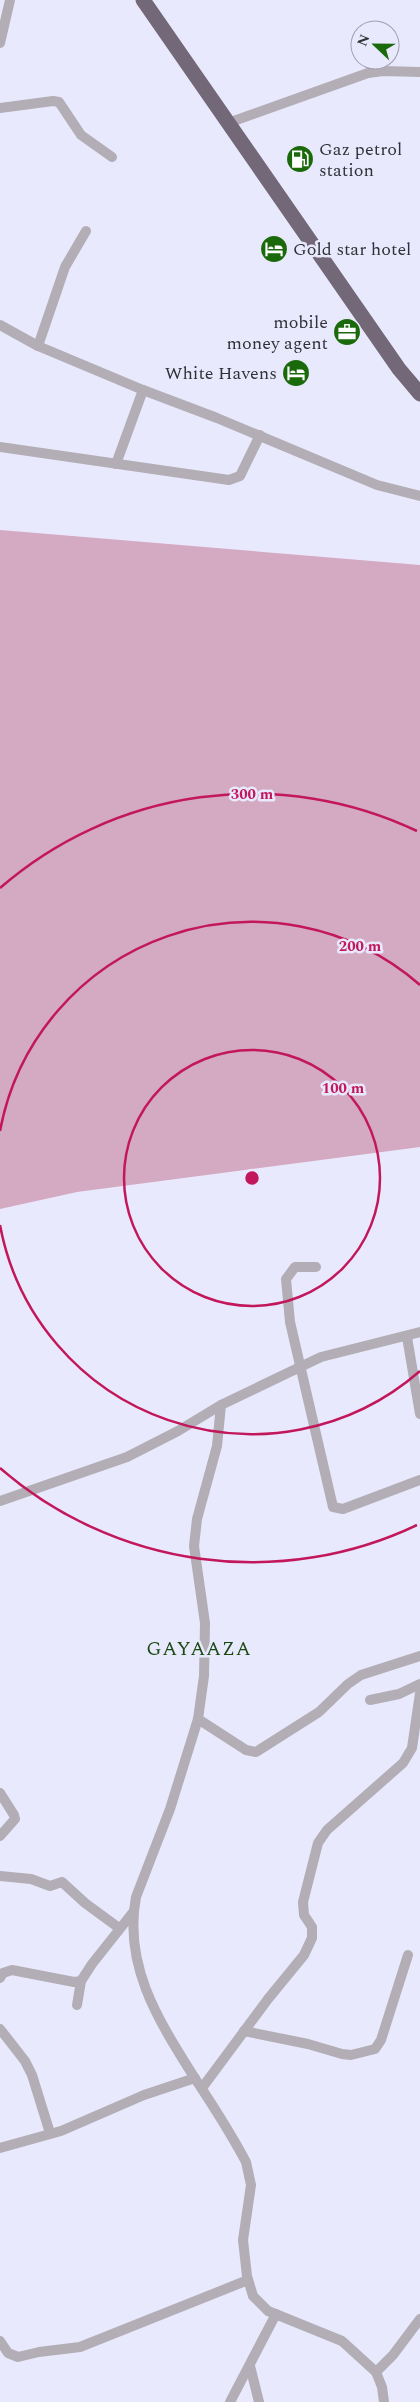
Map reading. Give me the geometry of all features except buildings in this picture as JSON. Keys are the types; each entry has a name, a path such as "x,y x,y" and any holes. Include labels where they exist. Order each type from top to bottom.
{"highway":[{"path":"143,0 399,369 420,394"}],"street":[{"path":"0,44 10,0"},
{"path":"228,123 368,73 384,71 420,72"},
{"path":"0,108 53,101 59,102 81,135 112,157"},
{"path":"38,346 65,267 86,231"},
{"path":"0,324 38,346 143,390 260,435 377,485 420,496"},
{"path":"116,464 143,390"},
{"path":"0,447 229,480 240,476 260,435"},
{"path":"316,1267 295,1267 286,1278 292,1335 302,1366 333,1507 343,1509 420,1480"},
{"path":"0,1501 127,1457 178,1431 221,1405 321,1357 407,1337 420,1332"},
{"path":"407,1337 420,1414"},
{"path":"221,1405 217,1446 197,1519 194,1546 205,1623 204,1676 198,1719 170,1809 136,1897 134,1911 135,1946 144,1987 160,2024 196,2078 246,2162 251,2185 242,2240 248,2280 253,2296 268,2311 342,2341 376,2372 382,2388 384,2402"},
{"path":"198,1719 246,1750 256,1752 319,1712 360,1675 420,1656"},
{"path":"370,1700 399,1694 420,1684"},
{"path":"202,2088 304,1955 312,1938 312,1927 304,1915 303,1902 318,1843 326,1830 403,1763 412,1748 420,1694"},
{"path":"0,1793 14,1815 15,1820 0,1836"},
{"path":"0,1876 32,1879 50,1886 62,1882 119,1928"},
{"path":"77,2005 81,1981 119,1928 134,1911"},
{"path":"244,2031 308,2044 342,2054 375,2049 381,2040 408,1955"},
{"path":"0,1978 3,1972 12,1970 74,1982 81,1981"},
{"path":"0,2029 25,2060 35,2084 50,2133"},
{"path":"0,2148 50,2133 144,2095 196,2078"},
{"path":"0,2341 8,2352 18,2357 39,2352 80,2347 248,2280"},
{"path":"230,2402 276,2314"},
{"path":"376,2372 393,2355 420,2319"},
{"path":"250,2366 259,2402"}],"shaded area":[{"path":"0,530 420,565 420,1147 77,1192 0,1209"}],"place":[{"name":"Gaz petrol station","path":"300,159"},
{"name":"Gold star hotel","path":"274,249"},
{"name":"mobile money agent","path":"347,332"},
{"name":"White Havens","path":"296,373"}],"district":[{"name":"GAYAAZA","path":"199,1649"}]}
